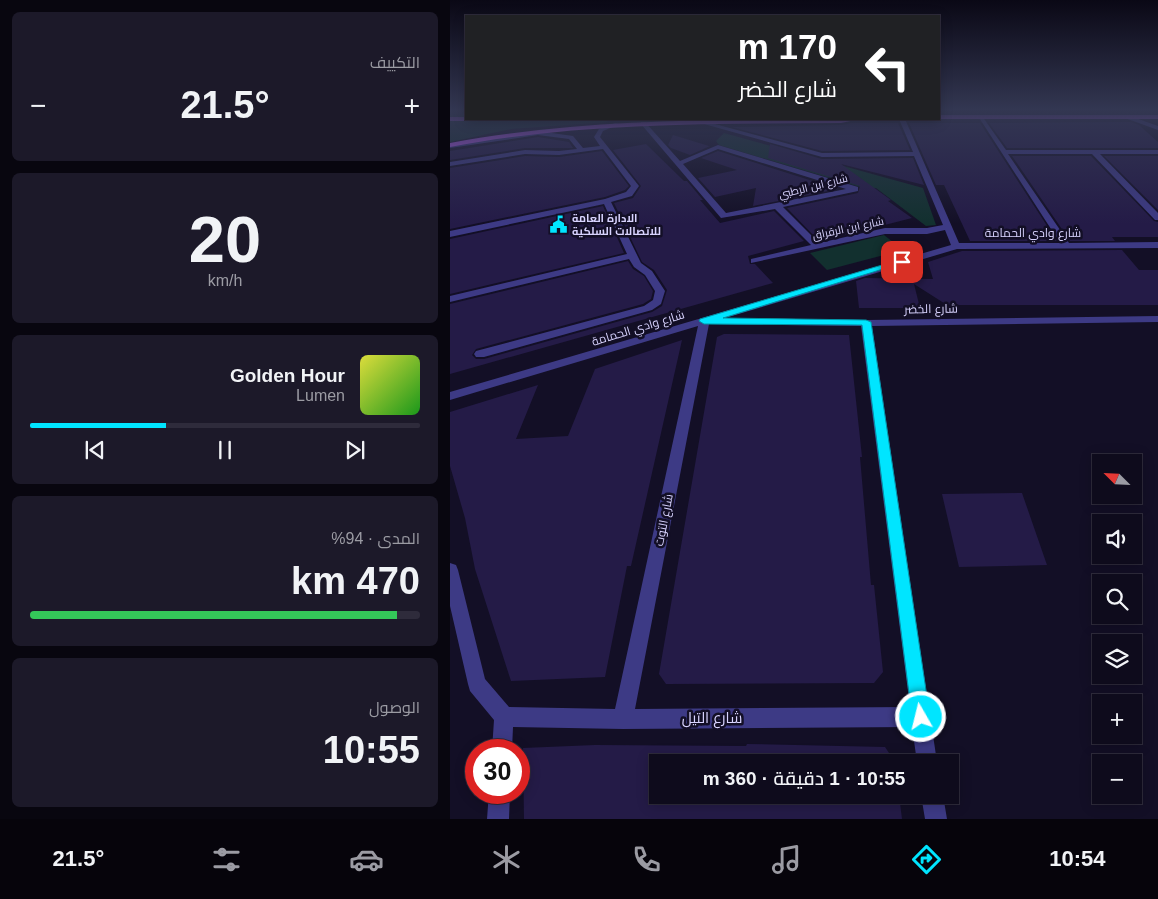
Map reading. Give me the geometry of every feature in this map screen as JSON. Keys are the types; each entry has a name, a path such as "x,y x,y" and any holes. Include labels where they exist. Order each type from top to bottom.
{"street":[{"path":"450,164 526,152 559,153 602,147"},
{"path":"450,234 607,201 629,194 635,186 604,147"},
{"name":"شارع ابن الرطبي","path":"664,147 724,216 855,189 719,147"},
{"name":"شارع ابن الرطبي","path":"678,164 717,147"},
{"path":"790,147 822,156 917,154"},
{"path":"914,147 956,246"},
{"path":"1000,147 1066,245"},
{"path":"1003,152 1158,152"},
{"path":"1094,152 1158,218"},
{"path":"480,354 654,305 659,300 660,291 648,273 637,266 607,201"},
{"path":"777,206 817,246"},
{"name":"شارع ابن الرقراق","path":"754,261 885,231 927,231 947,228"},
{"name":"شارع وادي الحمامة","path":"450,396 956,246 1158,245"},
{"path":"450,299 633,255"},
{"name":"شارع الخضر","path":"704,321 1158,320"},
{"name":"شارع التوت","path":"624,719 704,321"},
{"path":"866,322 927,754"},
{"path":"450,570 477,684 504,717 503,739"},
{"name":"شارع التيل","path":"504,717 624,719 921,717"},
{"path":"498,819 499,804"},
{"path":"934,804 936,819"}],"green space":[{"path":"726,147 775,147 923,188 936,225 926,226 876,188 867,189"},
{"path":"884,235 903,250 827,270 810,253"}],"building":[{"path":"474,147 573,148 525,148 450,160 450,151"},
{"path":"628,147 649,147 684,181 687,181 703,200 700,200 720,223 774,211 804,241 748,256 750,264 755,264 773,283 450,374 450,304 628,261 633,269 644,276 653,291 651,299 643,304 476,349 472,355 476,359 484,359 652,312 662,306 667,290 654,270 642,262 614,203 633,198 641,186 613,150"},
{"path":"670,147 707,147 690,155"},
{"path":"770,147 781,147 822,159 913,158 924,185 841,164 891,200 888,201 912,218 830,239 826,235 816,238 787,208 858,193 860,186 768,158"},
{"path":"808,147 909,147 910,150 822,151"},
{"path":"920,147 996,147 1057,241 970,241 944,185 936,185"},
{"path":"1006,147 1158,147 1158,148"},
{"path":"602,151 629,186 625,190 605,197 450,229 450,168 525,156 559,157"},
{"path":"718,151 838,189 753,206 756,188 715,197 698,178 737,170 701,158"},
{"path":"1012,156 1091,156 1154,221 1158,222 1158,237 1112,237 1115,241 1070,241"},
{"path":"1104,156 1158,156 1158,210"},
{"path":"603,206 624,253 450,294 450,239"},
{"path":"1122,250 1139,270 1158,270 1158,305 947,305 914,284 920,308 859,308 856,281 865,278 933,279 928,262 962,251"},
{"path":"724,334 849,335 862,457 860,457 871,585 874,585 883,672 874,683 666,684 659,674 717,337"},
{"path":"682,340 631,566 627,566 605,677 511,681 475,569 465,518 450,466 450,412 538,385 516,439 568,436 595,369"},
{"path":"1022,493 1047,565 959,567 942,494"},
{"path":"747,744 885,747 890,754 649,754 649,804 900,804 902,819 524,819 524,804 530,804 530,748 595,745 746,746"}],"place":[{"name":"الادارة العامة للاتصالات السلكية","path":"558,224"}],"route":[{"path":"902,262 704,321 866,322 921,717"}]}
